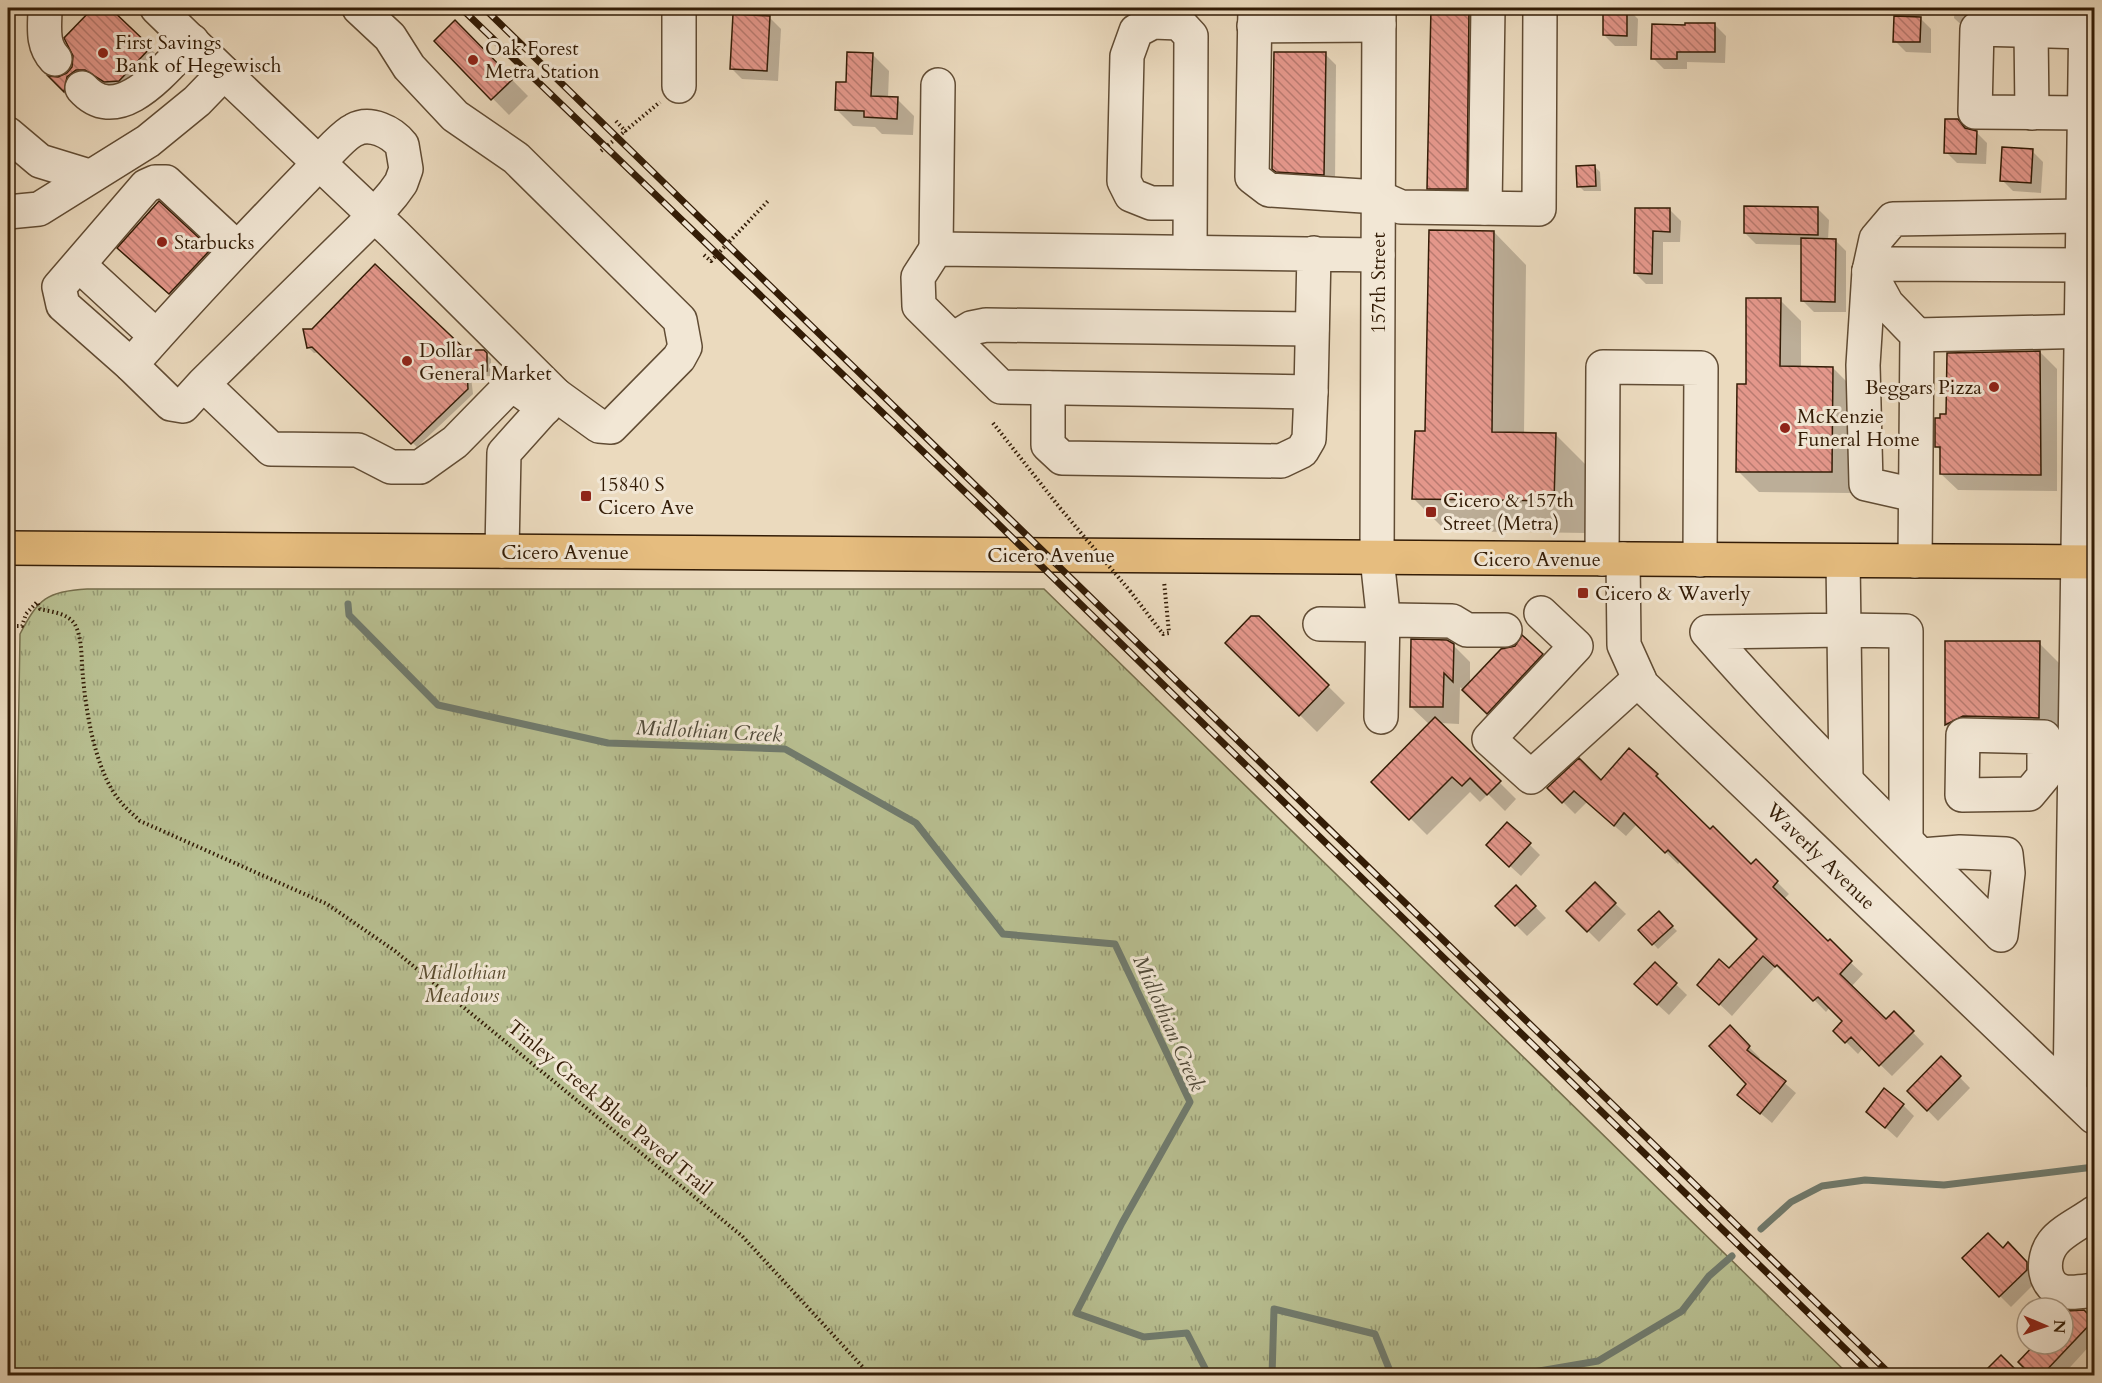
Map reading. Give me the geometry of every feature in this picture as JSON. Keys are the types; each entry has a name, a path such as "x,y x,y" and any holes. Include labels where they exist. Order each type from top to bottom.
{"main road":[{"name":"Cicero Avenue","path":"8,548 2087,562"}],"street":[{"path":"45,8 44,38 49,52 55,59"},
{"path":"157,8 375,215 550,401"},
{"path":"203,384 271,449 358,450 391,467 420,467 455,442 503,393 514,386 599,426 611,427 680,358 685,347 680,320 516,158 462,123 417,78 390,37 359,8"},
{"path":"671,93 679,8"},
{"path":"1485,208 1488,8"},
{"path":"1379,16 1254,17 1252,177 1269,190 1378,197 1401,207 1539,209 1540,8"},
{"name":"157th Street","path":"1379,16 1377,558 1383,625 1381,717"},
{"path":"2070,1093 2084,934 2049,782 2086,645 2088,331 2083,265 2087,201 2084,113 2086,20 2031,30 1977,29 1975,112 2084,113"},
{"path":"1189,203 1151,203 1131,195 1124,181 1127,56 1136,31 1153,22 1179,23 1191,36 1190,252"},
{"path":"2031,30 2032,113"},
{"path":"82,88 100,102 122,101 142,90 192,41"},
{"path":"8,212 39,209 147,141 197,101 224,74"},
{"path":"938,85 936,249 918,277 919,306 1001,387 1311,392"},
{"path":"131,365 237,248 354,129 371,127 396,138 402,145 406,169 401,183 375,215 183,406 171,404 63,305 59,287 146,186 155,182 166,182 237,248"},
{"path":"8,134 40,161 89,176"},
{"path":"1915,495 1866,484 1863,365 1869,271 1876,239 1893,219 2087,201"},
{"path":"936,249 1378,255"},
{"path":"1048,388 1048,445 1062,458 1281,461 1302,451 1309,439 1314,254"},
{"path":"1869,271 1888,264 2083,265"},
{"path":"79,265 156,336"},
{"path":"1869,271 1887,304 1917,335 1915,561"},
{"path":"953,339 971,328 986,325 1312,329"},
{"path":"1917,335 2088,331"},
{"name":"Waverly Avenue","path":"1700,560 1701,368 1603,367 1613,559 1624,645 1642,685 2094,1116"},
{"path":"502,551 504,453 550,401"},
{"path":"1843,561 1846,778"},
{"path":"1541,613 1576,646"},
{"path":"1320,624 1383,625 1393,620 1452,621 1467,630 1505,630"},
{"path":"1844,630 1906,631 1914,848 1749,681 1707,632 1844,630"},
{"path":"1624,631 1576,646 1489,739 1531,777 1639,679"},
{"path":"2094,1213 2054,1241 2046,1254 2045,1274 2054,1287 2065,1292 2094,1290"}],"path":[{"path":"601,151 671,93"},
{"path":"616,121 626,132"},
{"path":"704,255 711,261 768,201"},
{"path":"1060,508 1163,634 1169,633 1164,579"},
{"name":"Tinley Creek Blue Paved Trail","path":"8,626 22,626 26,615 38,602 40,609 67,616 74,624 79,634 84,692 94,740 106,778 118,800 140,820 327,904 395,951 742,1236 871,1376"}],"green space":[{"name":"Midlothian Meadows","path":"87,589 1044,589 1849,1375 8,1375 20,634 32,612 45,599 62,592"}],"building":[{"name":"First Savings Bank of Hegewisch","path":"93,8 110,8 151,47 119,81 104,82 85,70 76,70 67,77 64,92 48,76 58,77 67,73 72,67 73,56 64,38"},
{"path":"1431,8 1469,8 1467,189 1427,189"},
{"path":"1603,8 1627,8 1627,36 1603,35"},
{"path":"733,14 770,16 767,71 730,69"},
{"path":"1894,16 1921,17 1920,42 1893,42"},
{"name":"Oak Forest Metra Station","path":"455,20 513,79 491,100 434,41"},
{"path":"1685,23 1715,23 1715,52 1677,52 1677,59 1651,59 1652,24 1685,25"},
{"path":"847,52 873,53 871,96 898,97 897,119 864,117 864,111 835,110 836,82 846,82"},
{"path":"1274,52 1326,52 1324,175 1276,172 1272,169"},
{"path":"1945,119 1958,119 1965,128 1977,131 1976,154 1944,153"},
{"path":"2002,147 2033,149 2031,183 2000,181"},
{"path":"1595,165 1596,186 1577,187 1576,166"},
{"name":"Starbucks","path":"159,201 211,249 169,294 117,248"},
{"path":"1744,206 1818,207 1818,235 1744,233"},
{"path":"1635,208 1670,208 1670,232 1653,231 1652,274 1634,273"},
{"path":"1429,230 1494,231 1492,432 1556,433 1554,501 1412,499 1415,431 1425,431"},
{"path":"1801,238 1836,239 1835,302 1801,301"},
{"name":"Dollar General Market","path":"375,264 466,350 484,350 487,353 487,371 467,372 468,389 411,444 312,347 307,348 303,329 312,329"},
{"name":"McKenzie Funeral Home","path":"1746,298 1781,298 1780,366 1833,367 1832,472 1736,472 1737,384 1746,384"},
{"name":"Beggars Pizza","path":"2040,351 2041,475 1940,474 1940,447 1935,447 1935,418 1940,418 1940,414 1946,414 1947,353"},
{"path":"1251,616 1259,616 1329,685 1299,716 1225,643"},
{"path":"1522,635 1543,654 1487,714 1462,690 1501,649 1515,646"},
{"path":"1411,639 1447,640 1454,644 1453,682 1444,673 1443,707 1410,707"},
{"path":"1945,641 2040,641 2039,718 1963,716 1945,725"},
{"path":"1435,717 1501,781 1487,795 1470,778 1462,786 1452,777 1409,820 1371,782"},
{"path":"1629,748 1658,774 1656,776 1710,829 1713,826 1751,864 1756,859 1778,881 1773,887 1828,941 1830,939 1852,961 1840,974 1886,1019 1894,1011 1914,1031 1879,1066 1851,1037 1845,1043 1833,1031 1842,1021 1818,997 1813,1001 1777,965 1775,967 1763,956 1719,1005 1697,985 1719,959 1729,968 1757,939 1668,850 1665,853 1624,813 1614,826 1574,791 1562,803 1547,788 1579,758 1601,780"},
{"path":"1507,822 1531,843 1509,867 1486,845"},
{"path":"1595,882 1616,903 1587,932 1566,911"},
{"path":"1516,885 1536,906 1515,926 1495,906"},
{"path":"1659,911 1673,926 1652,945 1638,930"},
{"path":"1655,962 1677,983 1657,1005 1634,984"},
{"path":"1730,1025 1750,1046 1747,1050 1786,1081 1760,1114 1737,1095 1746,1084 1709,1046"},
{"path":"1941,1056 1961,1076 1927,1111 1907,1091"},
{"path":"1884,1088 1904,1104 1885,1128 1866,1112"},
{"path":"1988,1233 2003,1248 2008,1242 2027,1262 2027,1270 1999,1297 1962,1258"},
{"path":"2084,1310 2094,1320 2075,1340 2075,1311"},
{"path":"2001,1355 2022,1376 1980,1376"},
{"path":"2024,1356 2060,1356 2041,1376 2032,1376 2018,1362"}],"waterway":[{"name":"Midlothian Creek","path":"348,604 349,615 438,705 608,743 785,749 916,823 1003,934 1115,944 1190,1102 1122,1223 1076,1313 1144,1337 1187,1333 1209,1376"},
{"name":"Midlothian Creek","path":"1761,1229 1791,1202 1822,1186 1865,1180 1944,1185 2094,1167"},
{"name":"Midlothian Creek","path":"1510,1376 1598,1361 1682,1311 1709,1276 1732,1256"},
{"name":"Midlothian Creek","path":"1272,1376 1274,1309 1375,1334 1392,1376"}],"railway":[{"path":"461,8 990,516 1873,1376"},
{"path":"484,8 1892,1376"}],"place":[{"name":"First Savings Bank of Hegewisch","path":"103,53"},
{"name":"Oak Forest Metra Station","path":"473,60"},
{"name":"Starbucks","path":"162,242"},
{"name":"Dollar General Market","path":"407,361"},
{"name":"Beggars Pizza","path":"1994,387"},
{"name":"McKenzie Funeral Home","path":"1785,428"},
{"name":"15840 S Cicero Ave","path":"586,496"},
{"name":"Cicero & 157th Street (Metra)","path":"1431,512"},
{"name":"Cicero & Waverly","path":"1583,593"}]}
